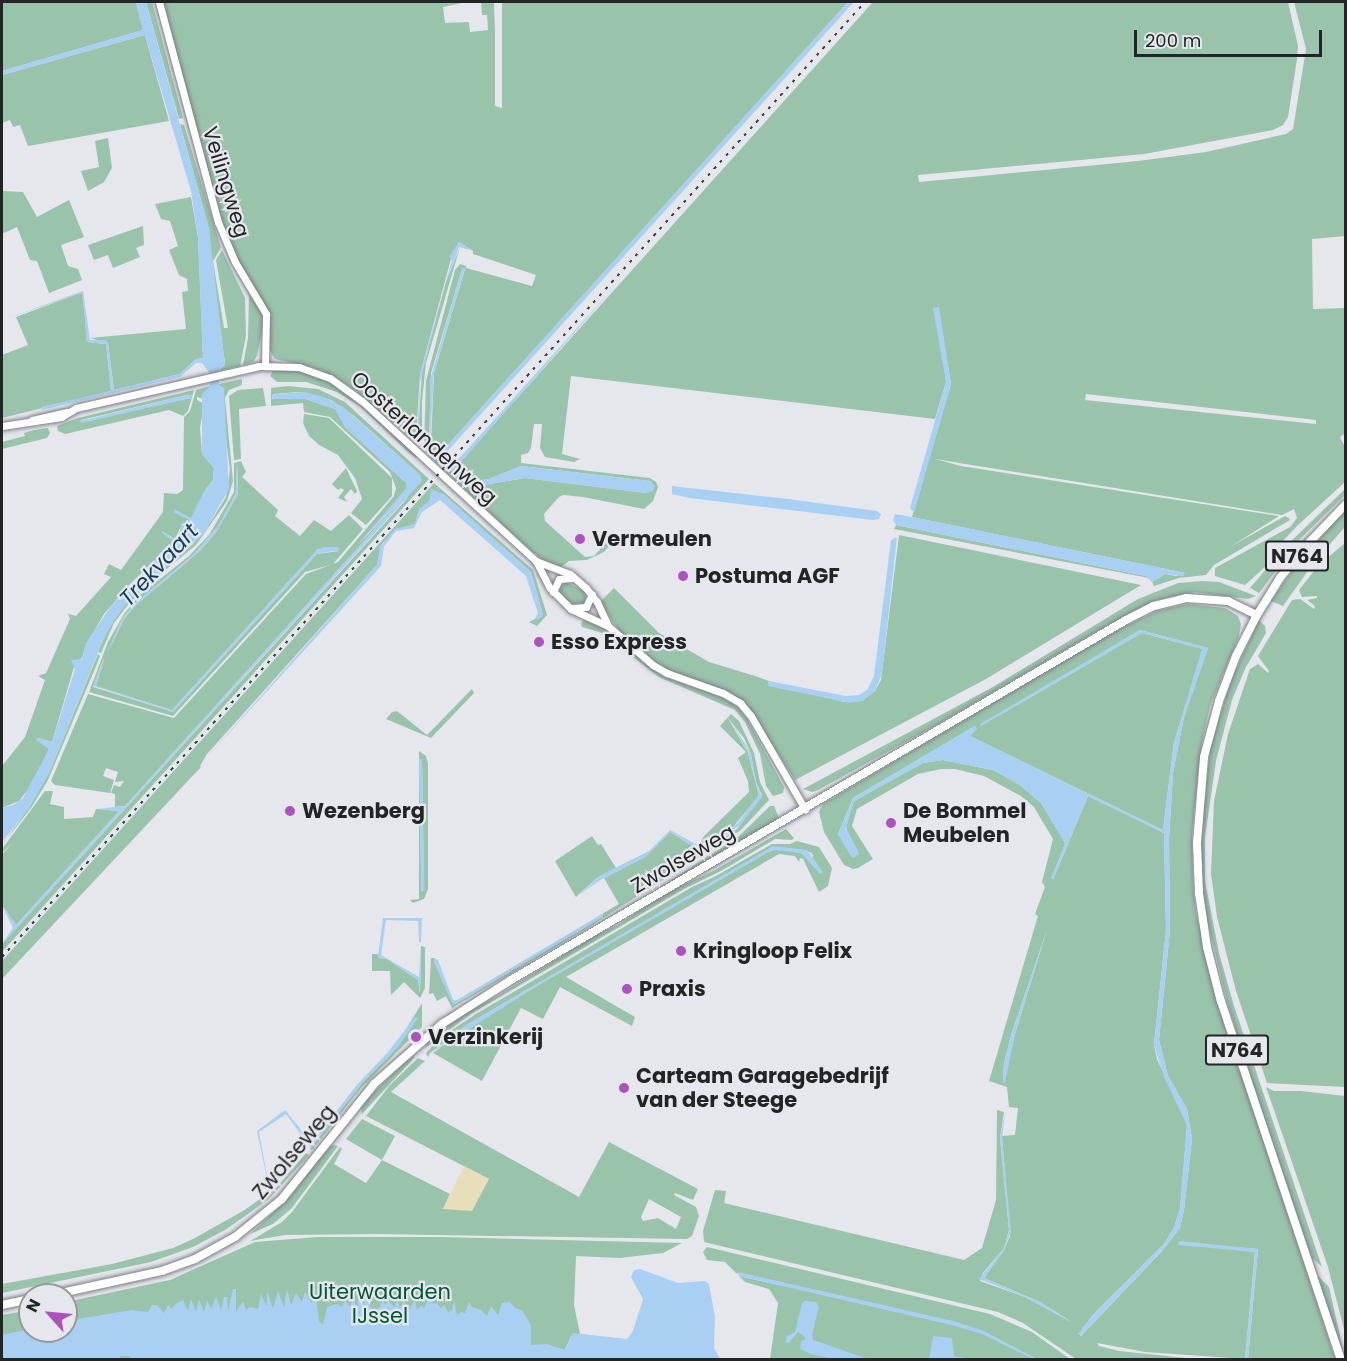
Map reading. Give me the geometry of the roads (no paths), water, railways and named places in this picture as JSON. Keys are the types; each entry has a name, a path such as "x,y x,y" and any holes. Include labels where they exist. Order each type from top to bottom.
{"main road":[{"name":"N764","path":"1341,1359 1221,1002 1207,947 1198,893 1197,843 1204,757 1224,686 1257,615 1300,551 1346,504"},
{"name":"Zwolseweg","path":"78,1289 162,1271 195,1259 235,1237 282,1199 374,1084 442,1024 1142,611 1186,598 1211,598 1228,601 1257,615"},
{"path":"2,1305 18,1302"}],"street":[{"name":"Veilingweg","path":"159,2 218,222 235,262 265,311 266,365"},
{"name":"Oosterlandenweg","path":"2,426 219,374 266,365 304,368 330,378 346,388 536,561 553,592 569,608 583,617 608,626 659,669 679,679 723,693 740,703 751,716 805,809"},
{"name":"Oosterlandenweg","path":"536,561 562,570 576,579 592,594 608,626"},
{"path":"553,592 559,579 576,579"},
{"path":"569,608 584,608 590,604 592,594"}],"water":[{"name":"Trekvaart","path":"136,2 146,2 209,229 225,364 219,370 219,385 224,388 229,489 205,531 176,560 138,589 116,617 104,638 49,773 30,807 2,842 2,808 13,805 23,798 49,749 36,740 37,738 52,742 75,669 71,660 82,659 86,643 111,606 174,542 160,531 175,539 180,532 180,526 188,522 188,519 174,512 174,509 191,518 203,493 213,480 214,468 202,454 202,394 210,386 209,372 202,363 196,363 180,377 42,410 41,407 111,391 106,344 87,342 82,293 8,318 83,291 90,340 106,340 108,343 114,390 180,374 196,359 203,358 198,237 191,191 145,35 2,75 2,71 143,30"},
{"path":"848,2 854,2 444,455 439,459 429,452 431,449 434,452 445,448"},
{"path":"459,242 474,251 459,247 446,282 420,382 417,439 356,385 358,384 417,435 420,374 452,260 449,257"},
{"path":"462,268 465,268 434,373 430,444 430,380"},
{"path":"618,283 454,470 450,471 453,465"},
{"path":"939,307 951,384 915,510 912,511 910,508 946,382 933,308"},
{"path":"305,392 324,397 343,407 420,475 422,481 2,944 13,928 2,905 16,925 119,811 96,809 125,806 408,492 357,545 406,489 406,483 345,427 335,409 306,399 272,399 274,394"},
{"path":"192,395 191,398 82,423 80,421"},
{"path":"237,462 238,494 217,531 201,550 136,605 124,619 106,654 120,623 134,604 193,555 219,525 236,493"},
{"path":"521,466 650,481 655,486 653,491 646,493 525,478 470,487 460,478 470,482 489,479"},
{"path":"672,486 788,499 877,511 881,514 879,519 873,520 689,498 672,494"},
{"path":"431,489 443,494 531,572 543,615 538,620 535,619 538,613 526,576 440,500 422,512 414,528 396,531 384,546 381,566 199,766 377,565 380,547 395,529 415,524 419,509 430,500"},
{"path":"895,514 1185,573 1183,576 1165,574 1152,582 1146,576 896,525 893,520"},
{"path":"897,537 882,674 875,691 862,701 850,703 768,686 769,681 846,696 859,695 867,690 874,676 891,540"},
{"path":"323,547 338,547 340,550 317,554 173,712 93,686 105,657 96,686 172,710 316,551"},
{"path":"1140,630 1208,648 1184,717 1173,773 1169,839 1170,930 1159,1040 1168,1076 1187,1109 1192,1139 1180,1228 1168,1244 1081,1336 1078,1334 1092,1316 1165,1243 1180,1209 1187,1125 1164,1077 1154,1045 1166,930 1164,833 1088,796 1053,880 1051,878 1065,843 1041,803 1020,785 993,770 943,760 923,763 854,801 846,828 859,854 854,858 838,834 853,798 975,726 977,729 970,736 1163,830 1174,742 1202,649 1142,633 981,726 980,724"},
{"path":"729,717 751,754 756,782 762,797 740,825 650,887 656,879 700,851 670,832 645,857 602,879 579,895 601,875 649,851 670,830 703,848 738,823 759,794 748,753"},
{"path":"419,759 422,759 424,891 421,891"},
{"path":"773,846 807,850 823,872 820,874 801,853 772,850 537,986 430,1054 468,1024"},
{"path":"602,914 603,917 455,1004 452,1003 434,962 434,958 438,960 453,1000 457,1000"},
{"path":"383,918 422,918 421,942 419,942 418,921 386,920 381,955 419,977 421,946 420,993 418,980 387,959 378,957"},
{"path":"1047,930 1015,1034 1005,1083 1003,1082 1004,1063 1012,1032"},
{"path":"415,1017 418,1018 398,1047 363,1082 311,1148 286,1114 259,1132 270,1192 257,1131 285,1110 312,1143 356,1086 388,1052"},
{"path":"1005,1112 1002,1140 1011,1231 1004,1250 984,1278 1038,1301 1072,1323 1025,1297 979,1279 1004,1248 1009,1230 1000,1138"},
{"path":"1179,1241 1258,1249 1248,1359 1245,1359 1255,1252 1178,1245"},
{"path":"640,1269 678,1283 705,1281 709,1284 715,1317 714,1348 720,1359 132,1360 130,1356 120,1356 121,1360 2,1359 2,1335 18,1332 18,1343 78,1343 78,1319 132,1310 148,1312 152,1305 157,1305 164,1313 168,1305 172,1309 175,1304 183,1300 188,1311 191,1299 196,1312 199,1299 204,1312 207,1300 211,1309 216,1297 221,1310 224,1297 227,1297 228,1311 233,1289 236,1289 236,1312 243,1301 246,1310 250,1307 258,1309 261,1294 267,1307 267,1291 273,1309 278,1291 284,1307 287,1289 291,1305 296,1293 302,1302 305,1292 312,1304 315,1291 319,1321 323,1325 327,1307 337,1304 342,1307 345,1301 350,1307 353,1299 357,1307 360,1292 364,1305 367,1290 369,1306 373,1309 379,1308 382,1301 385,1305 388,1300 394,1307 397,1300 400,1308 404,1301 408,1312 415,1299 417,1310 422,1305 424,1309 429,1296 433,1304 437,1303 441,1308 444,1305 448,1313 452,1310 454,1301 457,1315 461,1312 465,1313 469,1302 472,1307 481,1310 487,1316 491,1306 498,1315 502,1303 510,1302 515,1308 522,1310 531,1325 531,1345 547,1344 565,1350 573,1333 627,1339 633,1331 643,1299 631,1277 634,1270"},
{"path":"738,1272 953,1321 984,1331 1035,1358 982,1334 952,1325 739,1276"},
{"path":"816,1302 819,1307 812,1334 813,1340 868,1359 833,1359 811,1354 800,1349 801,1342 806,1338 798,1332 789,1343 785,1342 787,1336 795,1332 802,1303"},
{"path":"933,1336 952,1338 954,1356 971,1359 929,1359"}],"railway":[{"path":"2,957 865,2"}],"place":[{"name":"Vermeulen","path":"580,539"},
{"name":"Postuma AGF","path":"683,576"},
{"name":"Esso Express","path":"539,642"},
{"name":"Wezenberg","path":"290,811"},
{"name":"De Bommel Meubelen","path":"891,823"},
{"name":"Kringloop Felix","path":"681,951"},
{"name":"Praxis","path":"627,989"},
{"name":"Verzinkerij","path":"416,1037"},
{"name":"Carteam Garagebedrijf van der Steege","path":"624,1088"}],"park label":[{"name":"Uiterwaarden IJssel","path":"380,1304"}]}
